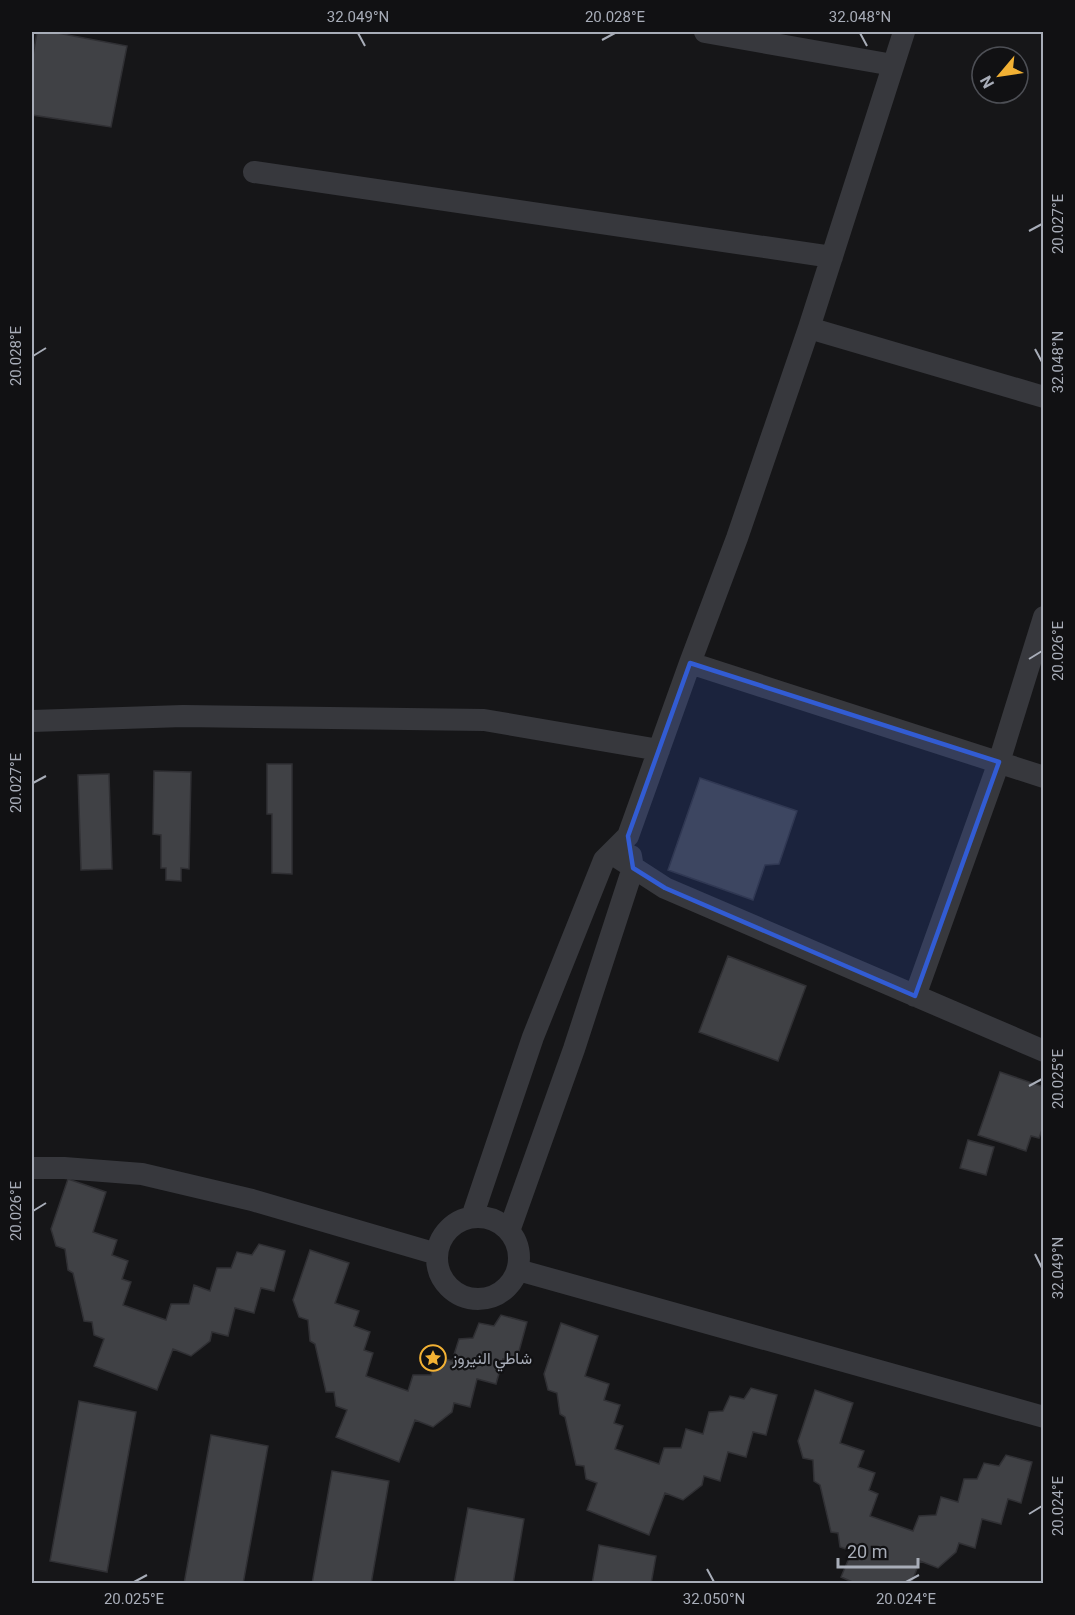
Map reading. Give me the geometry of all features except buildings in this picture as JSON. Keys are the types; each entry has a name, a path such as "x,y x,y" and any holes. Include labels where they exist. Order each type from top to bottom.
{"street":[{"path":"705,32 893,65"},
{"path":"472,1217 533,1037 604,860 628,836 737,538 809,328 904,32"},
{"path":"254,172 832,257"},
{"path":"809,328 1044,397"},
{"path":"915,996 999,762 1044,617"},
{"path":"690,663 1044,777"},
{"path":"32,721 183,716 484,720 659,750"},
{"path":"509,1231 574,1048 633,868 628,836"},
{"path":"611,853 665,888 1044,1051"},
{"path":"569,946 604,956"},
{"path":"32,1168 142,1174 252,1200 437,1254"},
{"path":"472,1217 499,1222 509,1231 517,1243 518,1270 512,1282 503,1292 491,1298 477,1300 464,1298 443,1280 438,1268 437,1254 440,1241 448,1229 459,1221 472,1217"},
{"path":"518,1270 1044,1417"}],"highlighted area":[{"path":"690,663 999,762 915,996 665,888 633,868 628,836"}],"place":[{"name":"شاطي النيروز","path":"433,1358"}]}
